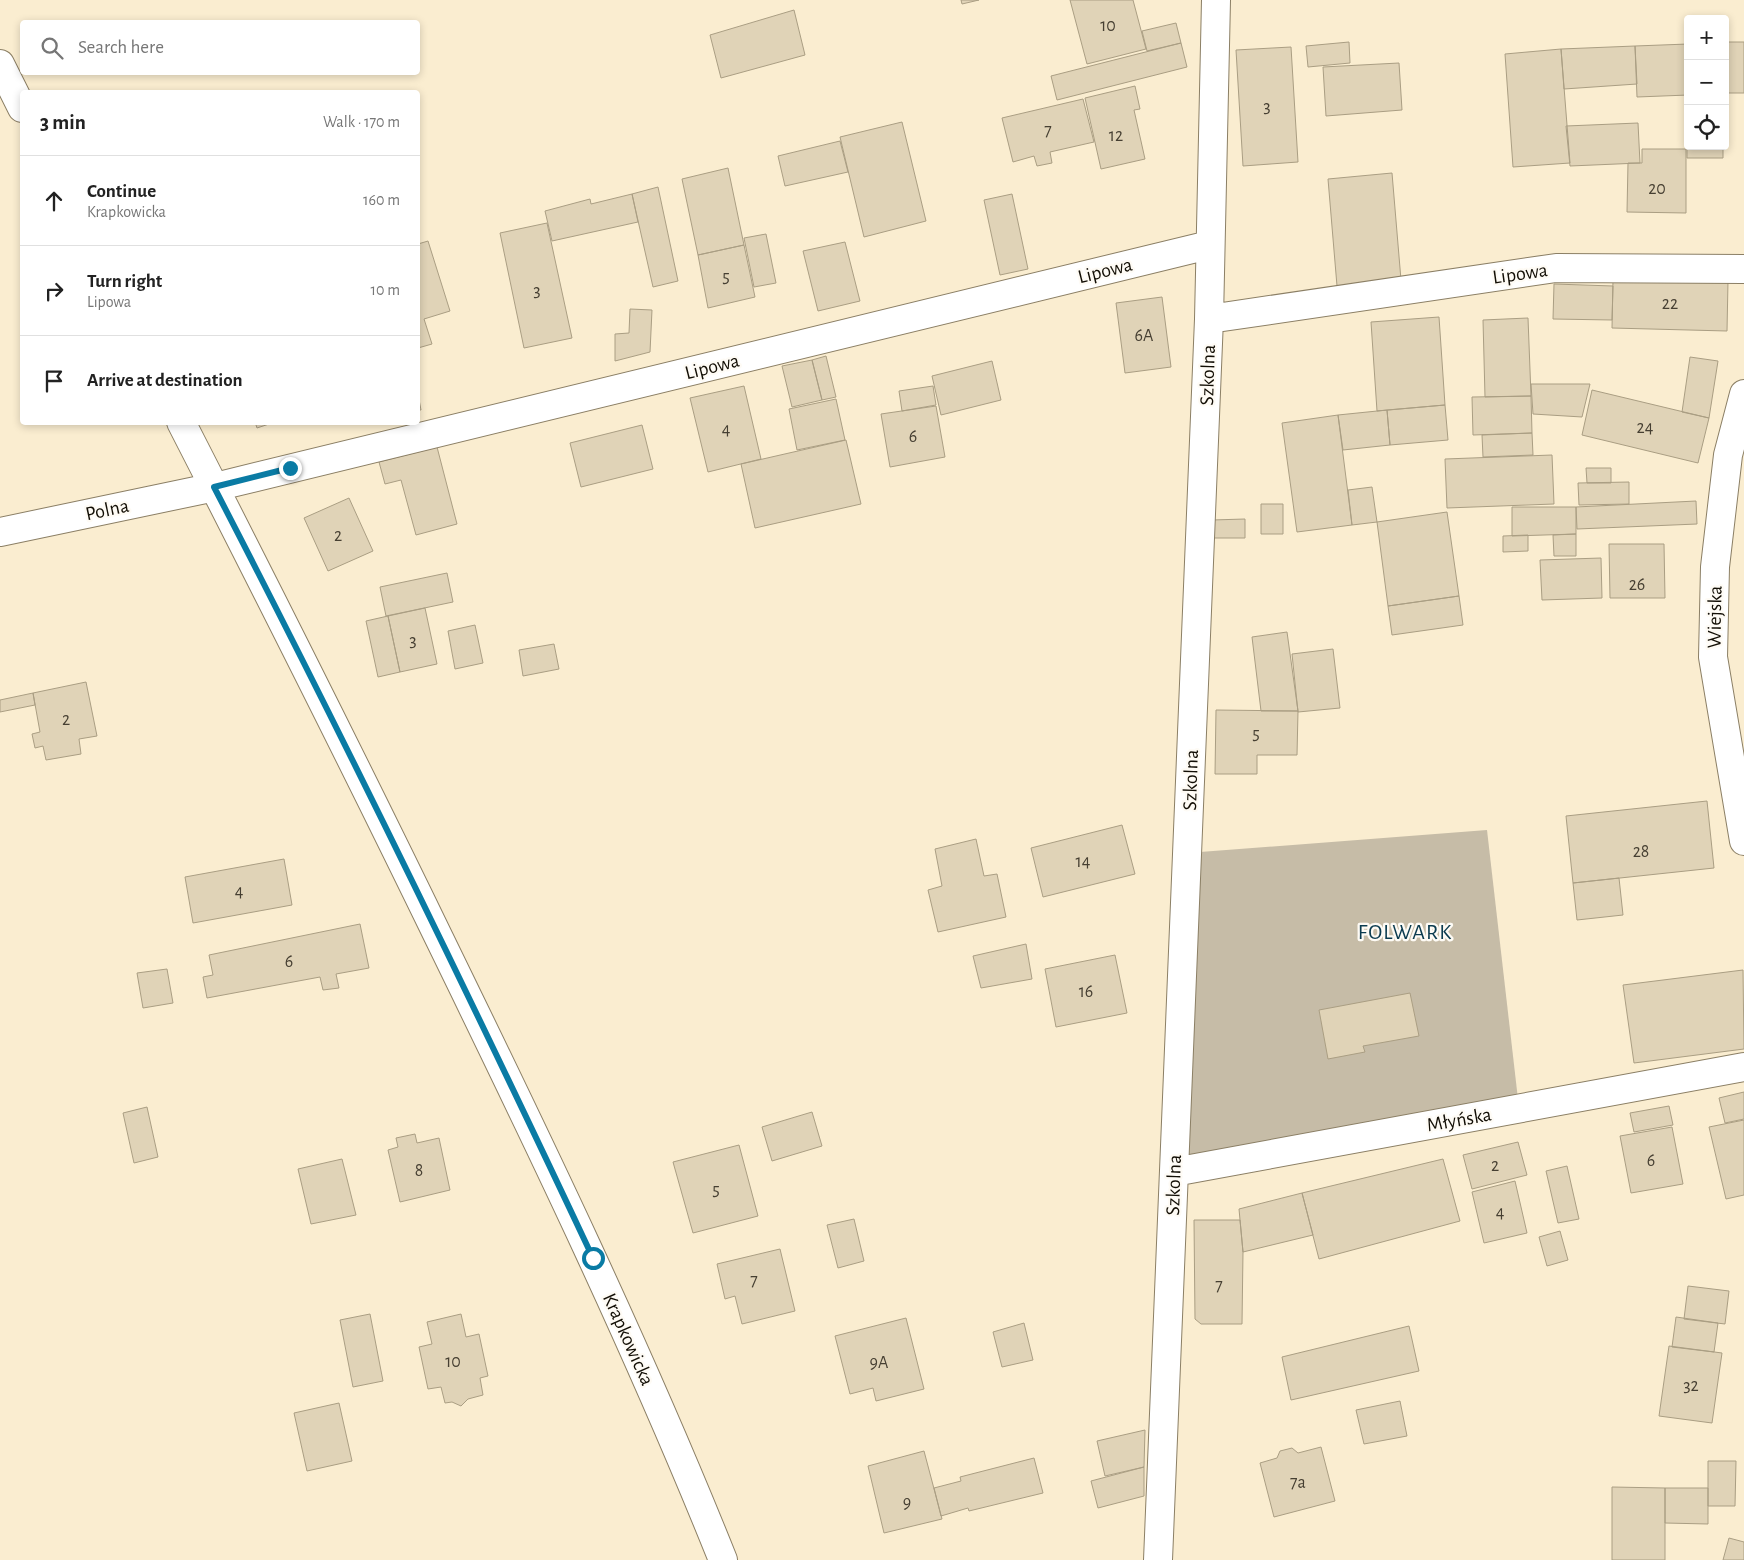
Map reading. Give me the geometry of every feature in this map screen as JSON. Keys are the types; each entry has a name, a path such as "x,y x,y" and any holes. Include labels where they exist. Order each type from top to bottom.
{"street":[{"name":"Szkolna","path":"1158,1560 1209,319 1209,245 1216,0"},
{"path":"0,64 20,104"},
{"name":"Lipowa","path":"214,487 1209,245"},
{"name":"Lipowa","path":"1209,319 1556,268 1744,269"},
{"name":"Wiejska","path":"1744,394 1727,465 1716,567 1713,656 1744,841"},
{"name":"Krapkowicka","path":"183,425 342,739 505,1072 664,1415 723,1560"},
{"name":"Polna","path":"0,532 214,487"},
{"name":"Młyńska","path":"1174,1172 1744,1067"}],"shaded area":[{"path":"1487,830 1519,1108 1174,1172 1187,853"}],"building":[{"path":"961,0 979,0 962,4"},
{"path":"1070,0 1133,0 1146,49 1087,64"},
{"path":"794,10 805,55 721,78 710,35"},
{"path":"1176,23 1181,43 1147,51 1142,31"},
{"path":"1349,42 1350,63 1308,67 1306,46"},
{"path":"1729,42 1744,42 1744,93 1729,93"},
{"path":"1181,43 1187,67 1057,100 1051,76"},
{"path":"1684,44 1684,95 1637,97 1635,46"},
{"path":"1635,46 1637,84 1564,89 1561,49"},
{"path":"1291,47 1298,162 1243,166 1236,50"},
{"path":"1561,49 1570,163 1513,167 1505,54"},
{"path":"1399,63 1402,110 1326,116 1323,67"},
{"path":"1135,86 1140,109 1134,110 1145,159 1101,169 1085,98"},
{"path":"1083,99 1094,142 1050,152 1052,163 1037,166 1034,156 1013,162 1002,118"},
{"path":"902,122 926,221 864,237 840,137"},
{"path":"1638,123 1640,163 1570,166 1566,126"},
{"path":"840,141 848,172 785,186 778,156"},
{"path":"1642,149 1686,150 1686,213 1627,212 1628,163 1642,163"},
{"path":"1687,150 1723,150 1723,158 1687,158"},
{"path":"728,168 744,245 698,255 682,179"},
{"path":"1392,173 1401,280 1337,286 1328,179"},
{"path":"658,187 678,281 653,287 632,194"},
{"path":"632,194 638,222 552,241 545,211 590,199 591,204"},
{"path":"1012,194 1028,269 1000,275 984,200"},
{"path":"547,223 572,338 524,348 500,233"},
{"path":"766,234 776,283 754,287 744,238"},
{"path":"428,241 450,311 424,319 432,344 420,347 420,243"},
{"path":"845,242 860,301 818,311 803,251"},
{"path":"744,245 755,297 708,308 698,255"},
{"path":"1613,280 1728,281 1727,331 1612,328"},
{"path":"1554,284 1613,286 1612,320 1553,319"},
{"path":"1162,297 1171,367 1125,373 1116,303"},
{"path":"630,309 652,310 650,352 615,361 615,334 629,333"},
{"path":"1439,317 1445,405 1377,411 1371,322"},
{"path":"1528,318 1531,396 1485,397 1483,320"},
{"path":"826,356 836,397 822,400 812,360"},
{"path":"1690,357 1718,361 1709,418 1682,412"},
{"path":"812,360 822,400 792,407 782,366"},
{"path":"992,361 1001,400 941,415 932,376"},
{"path":"1531,384 1590,384 1582,417 1533,414"},
{"path":"744,386 761,459 708,472 690,398"},
{"path":"933,386 936,405 902,411 899,391"},
{"path":"1592,390 1709,418 1698,463 1582,435"},
{"path":"1531,396 1532,433 1473,435 1472,397"},
{"path":"836,399 845,440 797,450 789,409"},
{"path":"1445,405 1448,440 1390,445 1387,410"},
{"path":"936,406 945,457 890,467 881,414"},
{"path":"1387,410 1390,445 1343,450 1338,415"},
{"path":"1338,415 1352,525 1297,532 1282,423"},
{"path":"642,425 653,469 581,487 570,443"},
{"path":"1532,433 1533,455 1483,457 1482,435"},
{"path":"846,440 861,504 755,528 741,464"},
{"path":"437,447 457,524 416,535 401,480 385,484 379,462"},
{"path":"1552,455 1554,504 1447,508 1445,459"},
{"path":"1586,468 1611,468 1611,483 1587,483"},
{"path":"1629,482 1629,504 1579,505 1578,483"},
{"path":"1372,487 1377,522 1352,525 1348,490"},
{"path":"349,498 373,551 328,571 304,518"},
{"path":"1696,501 1697,524 1577,529 1576,507"},
{"path":"1261,504 1283,504 1283,534 1261,534"},
{"path":"1512,507 1576,507 1576,534 1512,536"},
{"path":"1447,512 1459,596 1388,606 1377,522"},
{"path":"1245,519 1245,538 1212,538 1212,520"},
{"path":"1576,534 1576,556 1554,556 1553,535"},
{"path":"1528,535 1528,551 1503,552 1503,536"},
{"path":"1609,544 1664,544 1665,598 1610,598"},
{"path":"1601,558 1602,598 1542,600 1540,560"},
{"path":"447,573 453,602 386,616 380,587"},
{"path":"1459,596 1463,625 1392,635 1388,606"},
{"path":"425,608 437,664 400,672 388,616"},
{"path":"388,616 400,672 378,677 366,621"},
{"path":"475,625 483,663 455,669 448,631"},
{"path":"1287,632 1298,711 1261,711 1252,637"},
{"path":"554,644 559,669 523,676 519,650"},
{"path":"1333,649 1340,708 1298,712 1292,654"},
{"path":"86,682 97,736 79,739 81,754 46,760 43,746 35,748 32,734 40,732 33,693"},
{"path":"33,693 35,705 0,712 0,700"},
{"path":"1216,710 1298,711 1297,755 1257,755 1257,774 1215,774"},
{"path":"1707,801 1714,868 1573,883 1566,816"},
{"path":"1122,825 1135,874 1043,897 1031,848"},
{"path":"976,839 984,876 997,874 1006,917 938,932 928,890 942,886 935,849"},
{"path":"284,859 292,905 193,923 185,877"},
{"path":"1619,878 1623,915 1577,920 1573,883"},
{"path":"360,924 369,968 336,974 339,988 323,990 320,977 207,998 203,977 213,975 209,955"},
{"path":"1026,944 1032,979 981,988 973,956"},
{"path":"1115,955 1127,1013 1056,1027 1045,969"},
{"path":"167,969 173,1003 143,1008 137,973"},
{"path":"1743,970 1744,1049 1634,1063 1623,985"},
{"path":"1410,993 1419,1036 1363,1046 1365,1052 1328,1059 1319,1010"},
{"path":"1744,1092 1744,1119 1725,1123 1719,1098"},
{"path":"1669,1106 1673,1125 1634,1132 1630,1113"},
{"path":"147,1107 158,1157 134,1163 123,1113"},
{"path":"812,1112 822,1146 772,1161 762,1127"},
{"path":"1744,1120 1744,1195 1726,1199 1709,1127"},
{"path":"1672,1127 1683,1184 1631,1193 1620,1136"},
{"path":"415,1134 417,1143 439,1138 450,1190 400,1202 388,1150 398,1147 396,1138"},
{"path":"1518,1142 1527,1175 1472,1189 1463,1155"},
{"path":"739,1145 758,1216 693,1233 673,1162"},
{"path":"342,1159 356,1215 311,1224 298,1169"},
{"path":"1443,1159 1460,1221 1319,1259 1302,1193"},
{"path":"1567,1166 1579,1219 1558,1223 1546,1171"},
{"path":"1515,1181 1527,1233 1484,1243 1472,1192"},
{"path":"1302,1193 1313,1235 1243,1252 1239,1209"},
{"path":"854,1219 864,1261 838,1268 827,1225"},
{"path":"1194,1220 1240,1220 1243,1252 1242,1324 1201,1324 1195,1319"},
{"path":"1560,1231 1568,1260 1547,1266 1539,1237"},
{"path":"780,1249 795,1311 742,1324 735,1296 725,1299 717,1264"},
{"path":"1688,1286 1729,1291 1725,1324 1684,1319"},
{"path":"370,1314 383,1381 353,1387 340,1320"},
{"path":"461,1314 466,1337 479,1334 488,1376 480,1378 483,1395 468,1399 461,1406 452,1402 445,1403 441,1387 428,1389 419,1347 432,1344 427,1322"},
{"path":"1676,1317 1718,1323 1714,1352 1672,1347"},
{"path":"906,1318 924,1389 876,1401 873,1388 850,1394 835,1336"},
{"path":"1024,1323 1033,1360 1002,1367 993,1332"},
{"path":"1409,1326 1419,1371 1291,1400 1282,1357"},
{"path":"1669,1346 1722,1353 1712,1423 1659,1416"},
{"path":"1400,1401 1407,1436 1364,1444 1356,1410"},
{"path":"339,1403 352,1461 307,1471 294,1413"},
{"path":"1145,1430 1144,1467 1105,1476 1097,1441"},
{"path":"1321,1447 1335,1501 1274,1517 1260,1463 1277,1458 1280,1451 1292,1448 1298,1453"},
{"path":"924,1451 942,1519 884,1533 868,1466"},
{"path":"1034,1458 1043,1493 969,1511 968,1508 941,1516 934,1488 961,1481 960,1477"},
{"path":"1708,1461 1736,1461 1735,1506 1708,1506"},
{"path":"1144,1467 1144,1496 1098,1508 1091,1481"},
{"path":"1612,1487 1665,1488 1665,1560 1612,1560"},
{"path":"1665,1488 1708,1488 1708,1524 1665,1523"},
{"path":"1729,1538 1744,1542 1744,1560 1723,1560"}],"district":[{"name":"FOLWARK","path":"1405,931"}],"route":[{"path":"290,468 214,487 404,865 501,1063 593,1258"}]}
